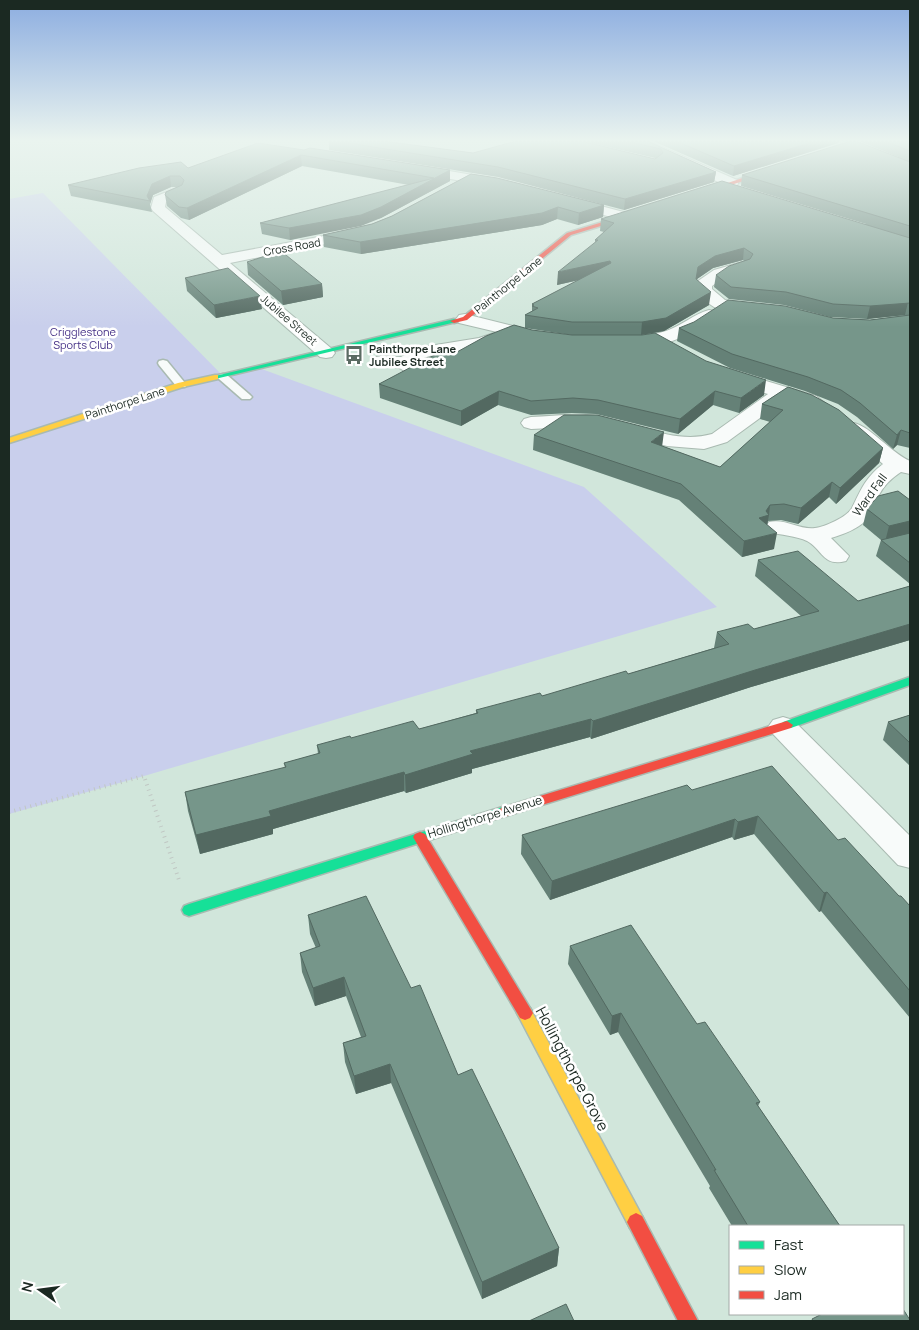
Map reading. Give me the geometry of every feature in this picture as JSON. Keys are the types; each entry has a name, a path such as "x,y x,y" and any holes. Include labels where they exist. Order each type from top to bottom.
{"street":[{"name":"Jubilee Street","path":"159,203 158,208 326,353"},
{"path":"572,203 626,217"},
{"name":"Painthorpe Lane","path":"9,441 181,385 465,320 569,234 644,211"},
{"name":"Cross Road","path":"220,260 334,239 373,229"},
{"path":"745,265 720,273 704,284 704,290 723,306 748,308"},
{"path":"616,342 658,340 685,330 723,306"},
{"path":"465,320 552,340"},
{"path":"382,361 411,368 409,358 424,352 486,343 511,332"},
{"path":"658,340 679,352"},
{"path":"715,370 809,400 835,415 857,431 869,444 904,466"},
{"path":"531,423 575,413 679,442 698,444 715,442 725,436 731,428 783,392"},
{"name":"Ward Fall","path":"815,536 851,520 862,510 866,498 878,480 886,472 904,466"},
{"path":"777,527 815,536 836,556"},
{"name":"Hollingthorpe Avenue","path":"189,910 420,837 783,727 910,681"},
{"path":"783,727 910,856"},
{"name":"Hollingthorpe Grove","path":"420,837 520,1003 688,1321"}],"lane":[{"path":"163,363 181,385"},
{"path":"223,376 246,397"}],"path":[{"path":"9,812 144,776 189,910"}],"green space":[{"name":"Crigglestone Sports Club","path":"9,203 53,203 223,376 259,368 584,487 717,607 144,776 9,814"}],"building":[{"path":"174,203 198,203 187,208 179,207"},
{"path":"337,203 388,203 361,215 289,228 260,223"},
{"path":"416,203 596,203 604,205 579,213 558,207 542,213 360,242 323,235 372,224"},
{"path":"652,203 795,203 910,238 910,303 870,306 833,304 786,292 731,287 716,275 729,266 750,259 753,254 744,248 715,256 698,267 696,279 711,292 666,318 642,322 572,322 525,315 538,308 532,306 534,305 532,304 611,263 610,261 558,272 598,240 595,240 614,223 601,219"},
{"path":"834,203 910,203 910,226"},
{"path":"281,251 322,284 281,291 247,262"},
{"path":"228,268 260,296 214,305 185,278"},
{"path":"728,300 785,306 833,318 870,320 910,315 910,433 901,430 897,435 860,403 841,390 808,377 732,354 679,328 694,322"},
{"path":"514,325 532,330 572,335 642,335 655,333 706,361 766,380 741,398 715,391 680,419 598,400 573,398 531,401 499,391 461,411 379,384 415,365 423,365 427,359 446,349 457,352 486,336"},
{"path":"788,387 812,395 839,410 883,448 840,488 832,482 801,508 784,504 770,505 766,511 769,515 759,518 777,533 744,541 681,484 534,435 564,415 597,415 664,432 651,442 720,467 783,410 762,404"},
{"path":"898,491 910,500 910,521 889,526 867,509 878,496"},
{"path":"910,533 910,563 881,540"},
{"path":"798,551 858,601 910,586 910,624 593,721 591,719 470,751 473,754 405,775 404,772 269,811 271,816 196,835 185,792 286,767 284,763 320,753 317,745 413,721 419,729 478,713 476,710 540,693 542,696 626,671 628,674 729,644 717,632 748,624 754,629 819,611 758,560"},
{"path":"910,715 910,743 888,722"},
{"path":"772,766 838,840 845,838 910,906 910,991 827,892 824,893 758,816 738,822 735,819 552,881 522,835 687,785 692,790"},
{"path":"366,896 411,988 420,985 458,1075 472,1069 559,1248 482,1282 390,1064 354,1076 343,1043 366,1036 344,977 313,988 300,953 320,946 308,915"},
{"path":"631,925 697,1024 705,1022 760,1102 756,1103 839,1225 747,1225 621,1013 612,1016 570,946"},
{"path":"566,1304 574,1321 529,1321"},
{"path":"904,1311 910,1321 813,1321 812,1319 820,1315 904,1315"}],"traffic: fast":[{"path":"215,377 454,321"},
{"path":"787,725 910,681"},
{"path":"189,910 506,811"}],"traffic: slow":[{"path":"9,441 181,385 215,377"},
{"path":"525,1013 636,1222"}],"traffic: jam":[{"path":"454,321 465,319 569,234 635,214"},
{"path":"506,811 787,725"},
{"path":"420,837 525,1013"},
{"path":"636,1222 688,1321"}],"place":[{"name":"Painthorpe Lane Jubilee Street","path":"354,355"}]}
